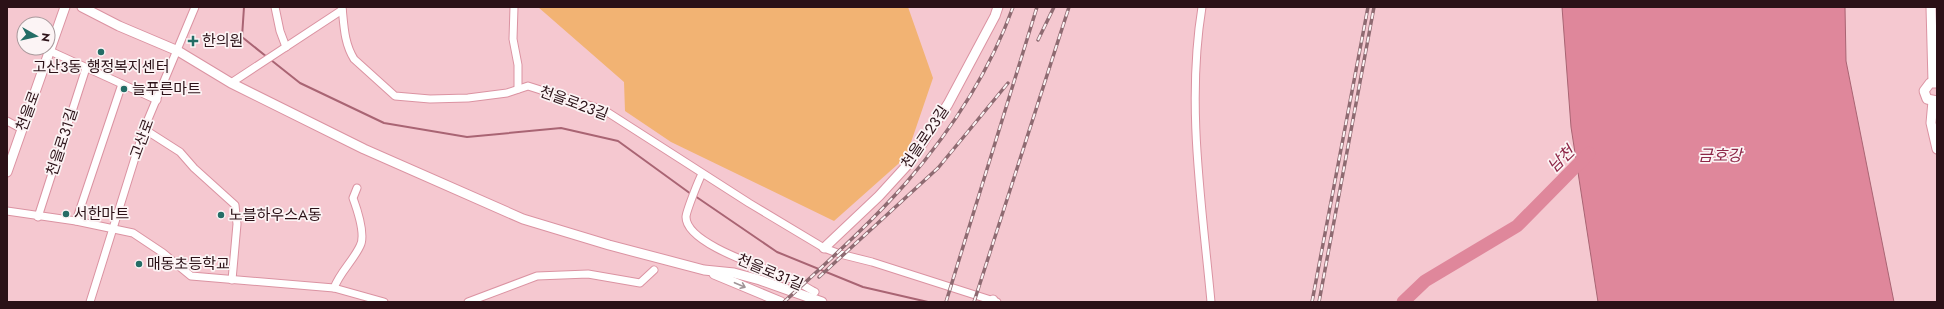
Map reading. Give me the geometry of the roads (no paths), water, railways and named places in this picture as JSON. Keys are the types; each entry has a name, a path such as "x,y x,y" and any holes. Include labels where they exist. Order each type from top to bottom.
{"street":[{"name":"천을로","path":"56,33 65,7"},
{"path":"82,7 119,26 178,51 231,82 364,149 523,219 609,245 704,270 781,302"},
{"name":"고산로","path":"90,302 144,129 178,51 195,7"},
{"path":"275,7 280,31 286,47"},
{"path":"514,7 513,39 518,65 518,89"},
{"name":"천을로23길","path":"824,248 884,190 911,161 948,104 995,16 998,7"},
{"path":"1202,7 1198,28 1195,79 1195,131 1212,302"},
{"path":"1931,7 1935,83 1927,85 1924,94 1935,106 1931,123 1937,149"},
{"name":"천을로23길","path":"231,82 286,47 342,8"},
{"name":"천을로23길","path":"342,8 344,32 352,56 395,96 430,99 468,98 507,93 528,86 604,110 702,174 824,248 994,301"},
{"path":"56,54 157,100"},
{"name":"천을로","path":"7,172 48,56"},
{"name":"천을로31길","path":"38,217 86,68"},
{"path":"76,221 122,84"},
{"path":"7,122 22,129"},
{"path":"144,129 180,152 194,168 235,205 237,224 232,280"},
{"name":"천을로31길","path":"702,174 698,181 686,217 691,230 701,239 726,253 790,278 815,292"},
{"path":"334,288 339,276 361,245 359,213 353,198 357,188"},
{"path":"7,211 38,217 76,221 133,233 163,252 191,276 334,288 384,302"},
{"path":"468,302 537,276 588,274 640,283 654,270"},
{"path":"704,270 734,273 760,280 822,302"}],"water":[{"name":"금호강","path":"1562,7 1845,7 1846,61 1894,302 1598,302 1571,127"}],"waterway":[{"path":"244,7 242,37 267,57"},
{"path":"271,60 300,83 384,123 467,137 561,128 618,141 691,194"},
{"name":"남천","path":"1403,302 1425,281 1517,226 1589,153"},
{"path":"695,196 777,252 863,287 928,302"}],"railway":[{"path":"784,302 877,214 906,183 938,143 981,77 1004,31 1013,7"},
{"path":"946,302 1037,7"},
{"path":"1038,40 1054,7"},
{"path":"974,302 1069,7"},
{"path":"1312,302 1368,7"},
{"path":"1319,302 1374,7"},
{"path":"819,277 938,168 1008,83"}],"place":[{"name":"한의원","path":"193,41"},
{"name":"고산3동 행정복지센터","path":"101,52"},
{"name":"늘푸른마트","path":"124,89"},
{"name":"서한마트","path":"66,214"},
{"name":"노블하우스A동","path":"221,215"},
{"name":"매동초등학교","path":"139,264"}]}
